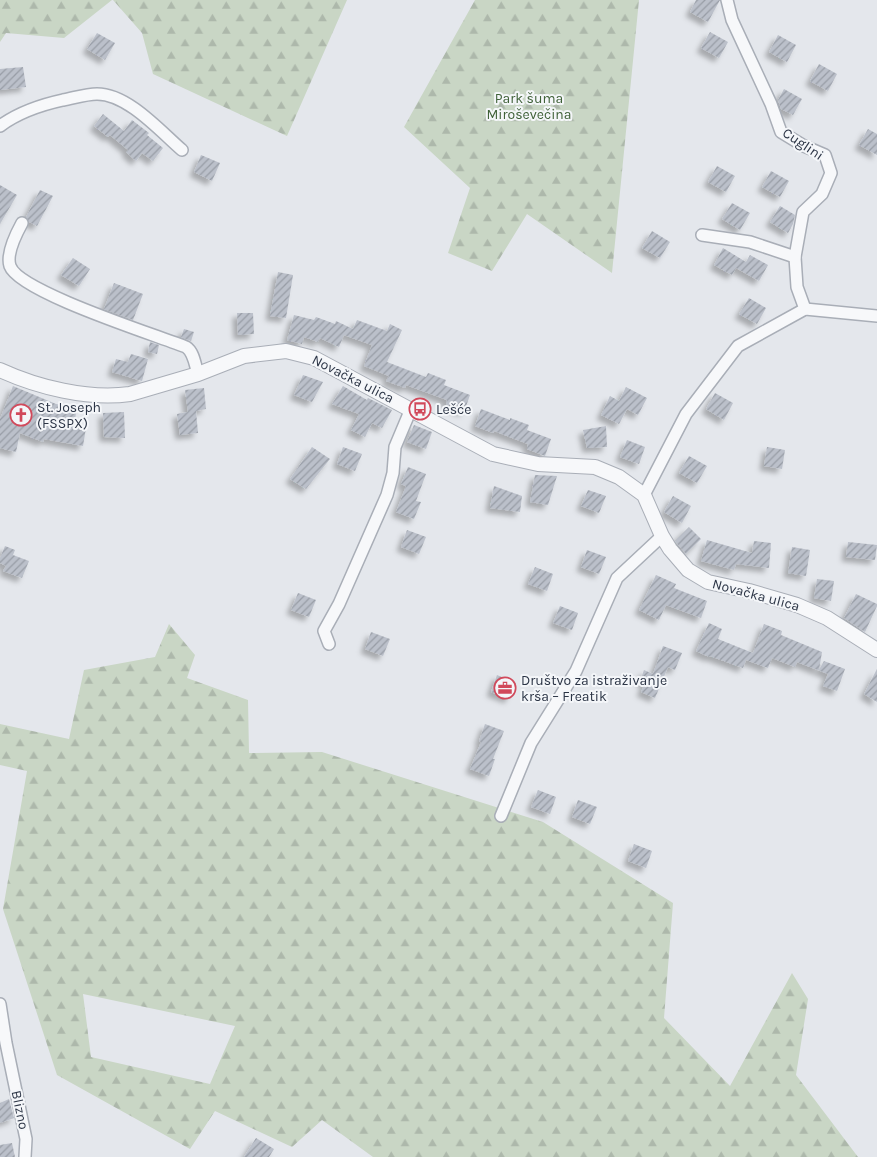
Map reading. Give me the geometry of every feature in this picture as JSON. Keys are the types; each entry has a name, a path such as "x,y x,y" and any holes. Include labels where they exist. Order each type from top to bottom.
{"street":[{"name":"Cuglini","path":"727,0 732,20 771,104 780,132 804,146 825,155 832,173 822,194 803,212 795,257 797,287 805,309"},
{"path":"0,126 20,113 44,104 105,94 131,106 182,150"},
{"path":"22,223 11,247 9,258 10,266 20,278 52,296 190,349 198,374"},
{"path":"702,235 750,242 795,257"},
{"path":"644,495 686,414 738,346 805,309 877,316"},
{"name":"Novačka ulica","path":"0,370 35,384 106,396 130,394 198,374 244,356 286,352 314,358 493,454 538,464 595,467 619,477 644,495 662,536 670,549 688,570 708,582 749,590 797,605 827,618 877,650"},
{"path":"329,644 324,631 339,604 387,494 393,473 395,447 411,409"},
{"path":"501,816 531,743 576,671 617,578 662,536"},
{"name":"Blizno","path":"0,1004 26,1140 25,1157"}],"green space":[{"path":"0,0 112,0 64,38 6,33 0,42"},
{"path":"113,0 347,0 287,136 153,74 142,33"},
{"name":"Park šuma Miroševečina","path":"475,0 639,0 612,273 527,214 492,271 448,253 470,188 404,127"},
{"path":"169,624 195,655 187,678 248,700 249,753 322,752 543,822 673,903 664,1018 730,1086 792,973 808,999 796,1075 858,1157 373,1157 322,1120 292,1147 215,1111 190,1149 57,1075 3,909 27,771 0,765 0,724 69,739 84,670 155,657","holes":["83,994 235,1026 210,1084 91,1057"]}],"building":[{"path":"696,0 720,0 708,22 690,12"},
{"path":"710,32 728,42 719,58 701,48"},
{"path":"97,33 115,43 105,60 87,49"},
{"path":"778,35 796,45 787,62 769,52"},
{"path":"819,64 837,74 828,91 810,81"},
{"path":"23,67 26,87 0,90 0,69"},
{"path":"784,89 802,99 793,115 781,109 778,100"},
{"path":"103,114 124,131 132,120 149,133 147,135 163,148 153,161 142,153 136,161 126,152 128,150 110,135 108,137 94,126"},
{"path":"868,129 877,134 877,155 859,145"},
{"path":"201,155 220,163 212,181 194,172"},
{"path":"717,166 735,176 726,192 708,182"},
{"path":"771,171 789,181 780,197 762,187"},
{"path":"0,185 17,195 0,224"},
{"path":"40,190 53,196 37,226 29,222 26,217"},
{"path":"732,203 750,213 740,230 722,219"},
{"path":"780,206 795,215 788,233 770,222"},
{"path":"652,231 670,242 660,258 642,248"},
{"path":"723,248 746,262 750,255 768,265 759,281 736,268 732,275 714,265"},
{"path":"73,258 90,269 79,286 61,275"},
{"path":"278,272 293,275 286,318 270,316"},
{"path":"114,283 143,294 133,320 104,309"},
{"path":"749,298 766,308 757,324 739,314"},
{"path":"237,313 253,313 254,334 238,335"},
{"path":"294,315 314,320 316,317 335,324 336,321 353,329 357,320 387,331 390,324 402,330 387,362 426,377 428,373 446,380 444,385 470,395 464,412 446,405 447,400 406,385 405,388 386,381 389,376 364,366 372,345 344,335 339,347 320,338 318,342 304,337 302,344 287,340"},
{"path":"184,329 194,332 191,341 181,337"},
{"path":"150,342 159,345 157,354 148,352"},
{"path":"131,354 148,359 142,381 112,372 116,359 128,362"},
{"path":"303,375 323,382 312,402 294,395"},
{"path":"13,386 56,404 77,407 74,426 86,428 83,446 44,439 43,442 20,433 16,452 0,448 0,419"},
{"path":"343,386 367,400 368,398 392,410 382,428 372,423 365,437 351,430 359,414 332,404"},
{"path":"626,387 647,398 638,415 627,409 619,424 601,415 610,396 619,401"},
{"path":"204,388 206,409 196,411 198,433 180,435 177,414 188,412 185,390"},
{"path":"715,393 733,403 724,420 706,409"},
{"path":"481,409 529,425 527,430 551,439 545,456 527,449 528,444 475,426"},
{"path":"124,412 125,438 104,437 103,413"},
{"path":"414,425 432,432 426,449 407,442"},
{"path":"606,426 607,447 587,448 583,430"},
{"path":"627,440 645,447 639,464 620,457"},
{"path":"312,447 330,459 306,489 290,479"},
{"path":"343,447 362,454 355,471 337,464"},
{"path":"767,447 785,450 782,469 764,466"},
{"path":"689,456 707,466 697,483 679,473"},
{"path":"408,467 426,474 416,501 421,502 414,519 396,512 406,486 401,484"},
{"path":"535,475 557,476 548,505 530,502"},
{"path":"494,486 522,496 520,512 490,508"},
{"path":"588,490 606,496 599,513 581,506"},
{"path":"673,496 691,506 682,523 664,512"},
{"path":"689,527 701,539 686,554 675,541"},
{"path":"407,530 426,537 419,554 401,547"},
{"path":"707,540 752,553 754,541 771,543 769,568 736,564 734,570 701,561"},
{"path":"848,542 877,545 875,560 846,557"},
{"path":"5,546 15,550 13,555 29,561 22,578 3,571 6,566 0,563 0,558"},
{"path":"792,547 810,550 806,576 788,573"},
{"path":"587,550 606,557 599,574 581,567"},
{"path":"535,567 553,574 547,591 528,584"},
{"path":"656,575 676,584 674,588 707,601 701,618 666,605 659,620 639,610"},
{"path":"817,579 834,581 831,601 814,598"},
{"path":"298,593 316,600 309,617 291,610"},
{"path":"856,594 877,604 865,632 844,618"},
{"path":"560,606 578,613 572,630 553,623"},
{"path":"709,623 722,629 718,639 753,653 764,624 782,631 781,635 822,652 819,670 824,661 845,669 837,691 823,686 828,674 797,662 795,667 772,658 768,668 746,660 743,668 696,651"},
{"path":"371,632 390,639 383,656 365,649"},
{"path":"663,646 682,653 675,670 668,667 655,698 641,692 645,683 640,681 644,670 653,674"},
{"path":"877,669 877,702 864,694"},
{"path":"497,675 516,683 509,699 491,692"},
{"path":"485,724 504,731 493,759 495,759 489,776 470,769 481,742 479,741"},
{"path":"538,790 556,797 550,814 531,807"},
{"path":"578,800 597,807 590,824 572,817"},
{"path":"634,844 652,851 646,868 628,861"},
{"path":"9,1099 14,1118 0,1123 0,1103"},
{"path":"256,1138 274,1149 269,1157 244,1157"},
{"path":"12,1143 15,1157 0,1157 0,1145"}],"place":[{"name":"Lešće","path":"420,409"},
{"name":"St. Joseph (FSSPX)","path":"21,415"},
{"name":"Društvo za istraživanje krša – Freatik","path":"505,688"}]}
